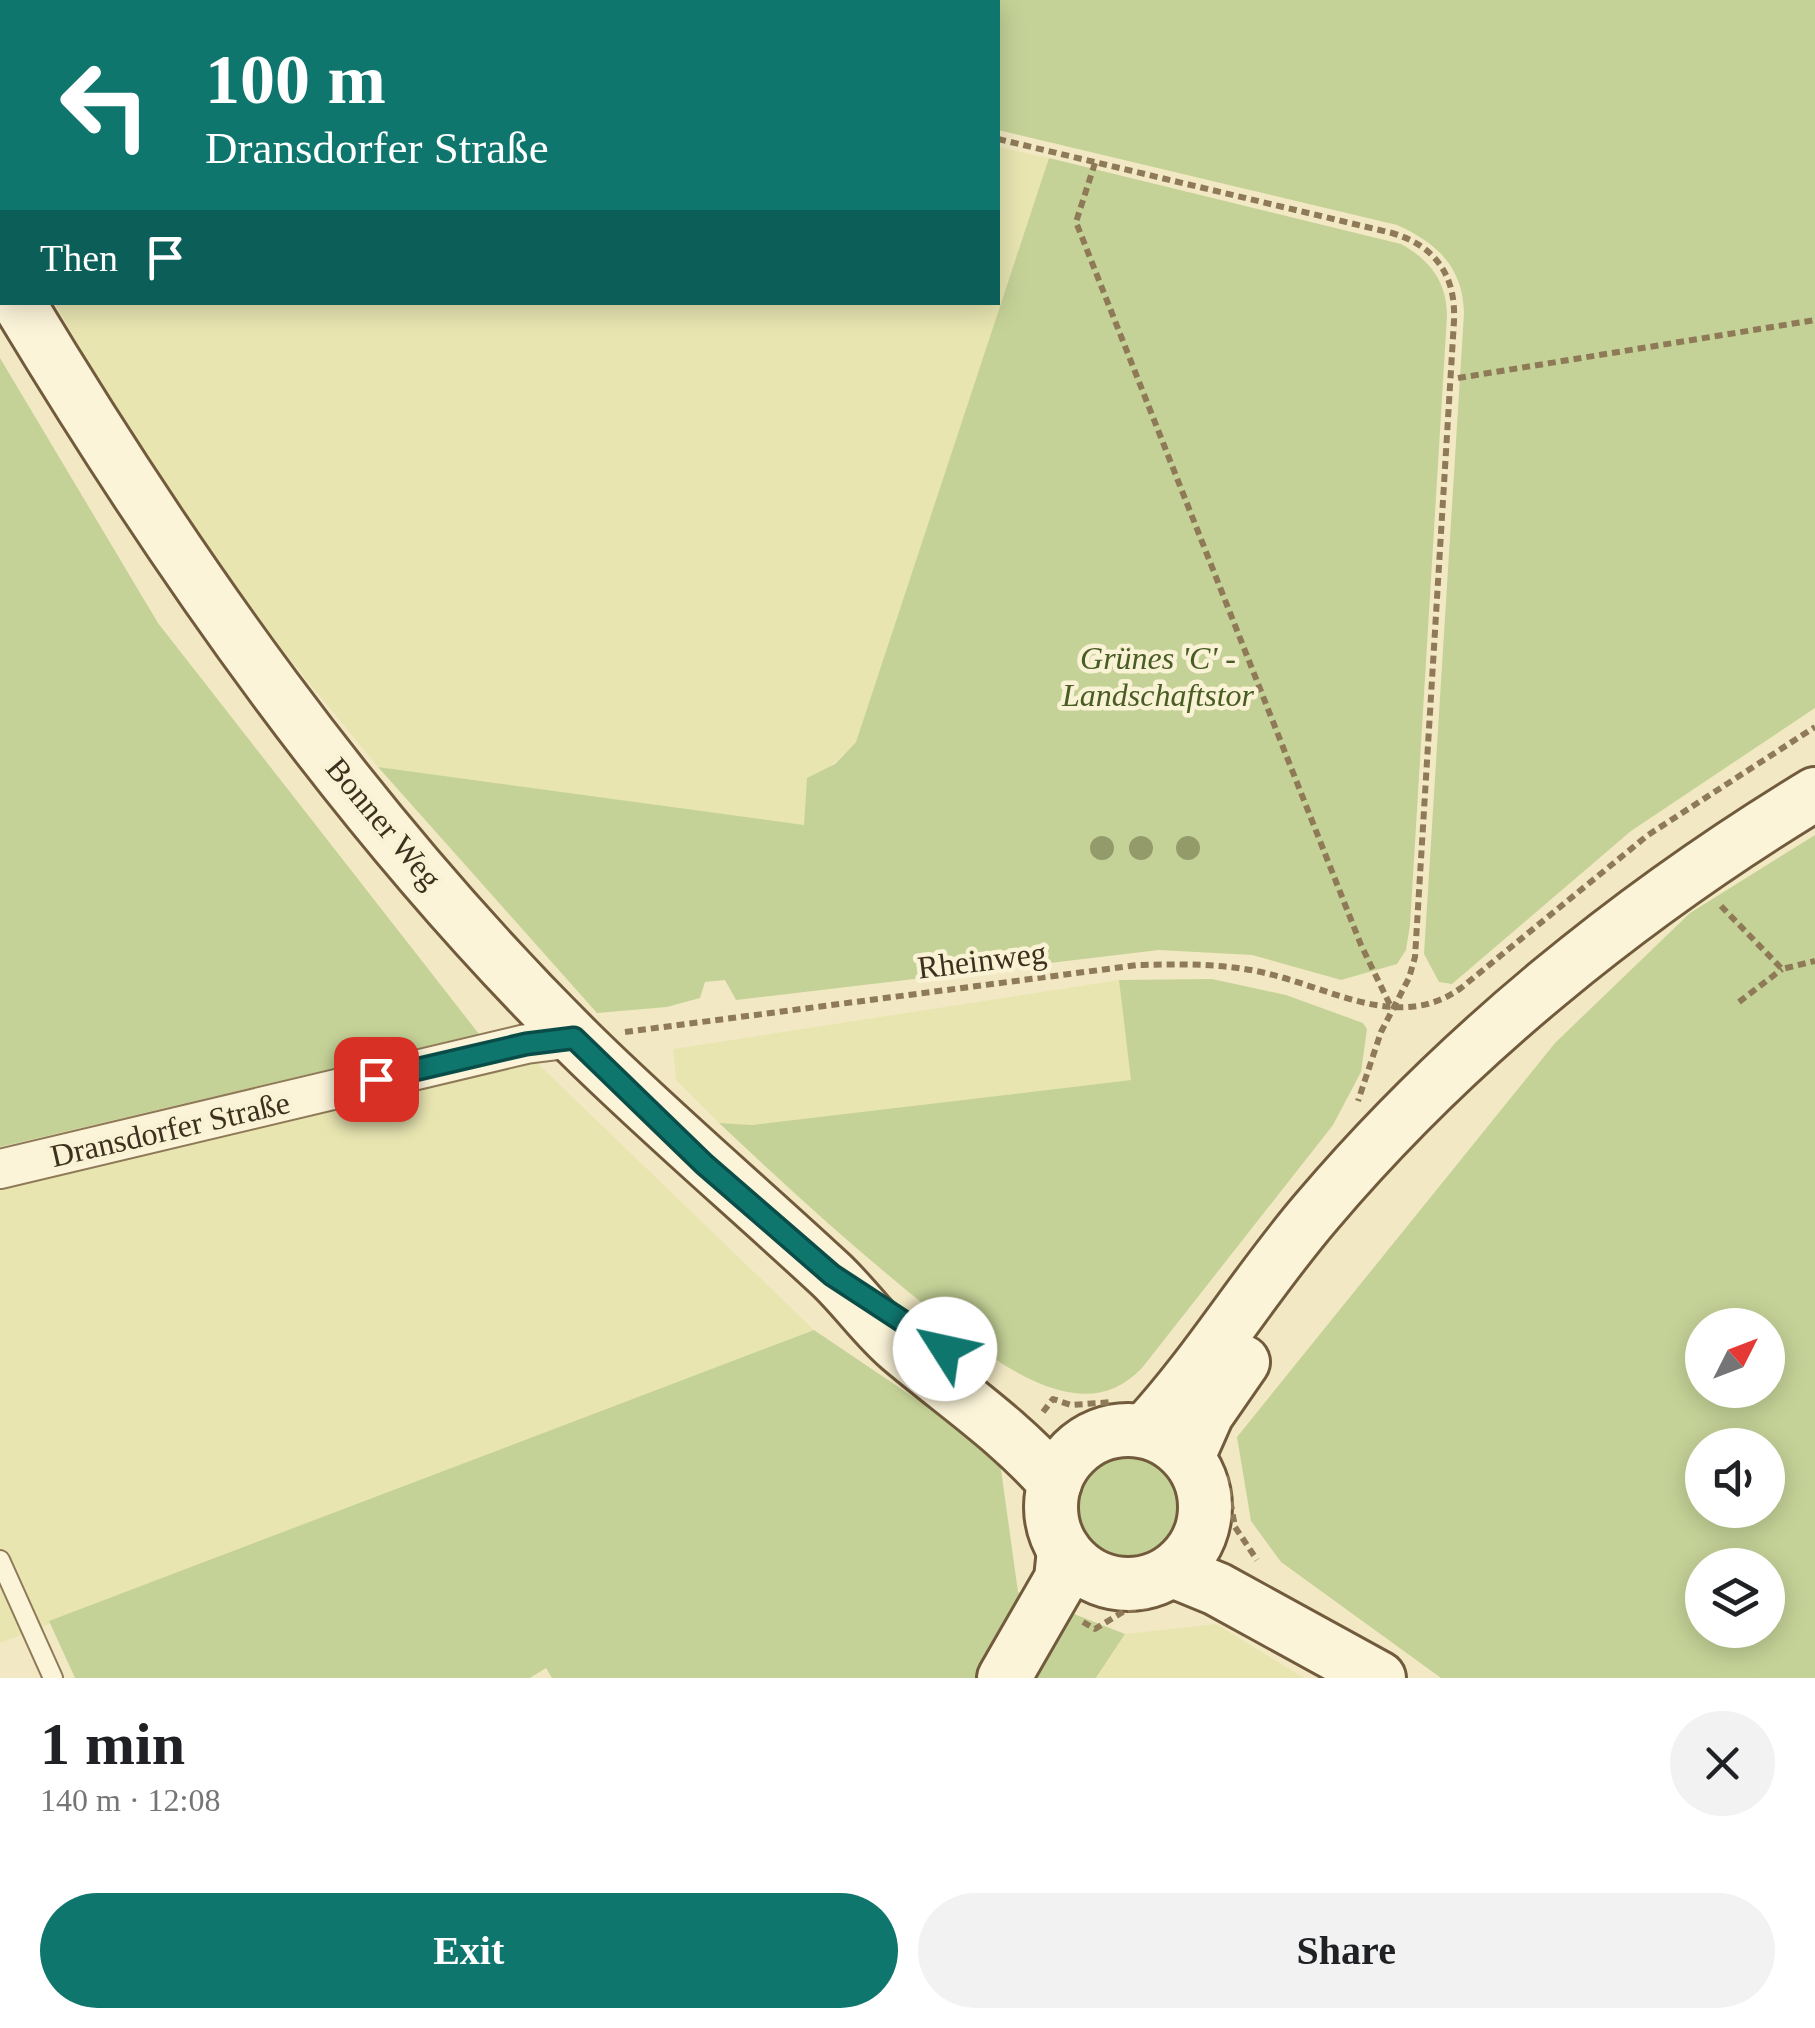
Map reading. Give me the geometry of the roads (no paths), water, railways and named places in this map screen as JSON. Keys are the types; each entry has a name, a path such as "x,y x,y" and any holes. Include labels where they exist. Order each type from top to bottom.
{"street":[{"name":"Bonner Weg","path":"20,305 105,446 287,703 398,844 574,1038 704,1164 832,1275 896,1345 1022,1444 1070,1463"},
{"path":"1185,1452 1114,1432 1070,1463 1054,1529 1064,1550 1094,1577 1114,1583 1154,1580 1173,1571 1187,1558 1204,1525 1206,1501 1200,1478 1185,1452 1181,1392 1316,1211 1403,1117 1612,933 1815,794"},
{"name":"Dransdorfer Straße","path":"0,1169 526,1044 574,1038"},
{"path":"1204,1525 1238,1564 1366,1670"},
{"path":"1004,1678 1061,1579 1064,1550"},
{"path":"1173,1571 1196,1578 1366,1670"},
{"path":"1042,1678 1078,1619 1114,1583"}],"lane":[{"path":"0,1560 53,1678"}],"park label":[{"name":"Grünes 'C' - Landschaftstor","path":"1158,676"}]}
